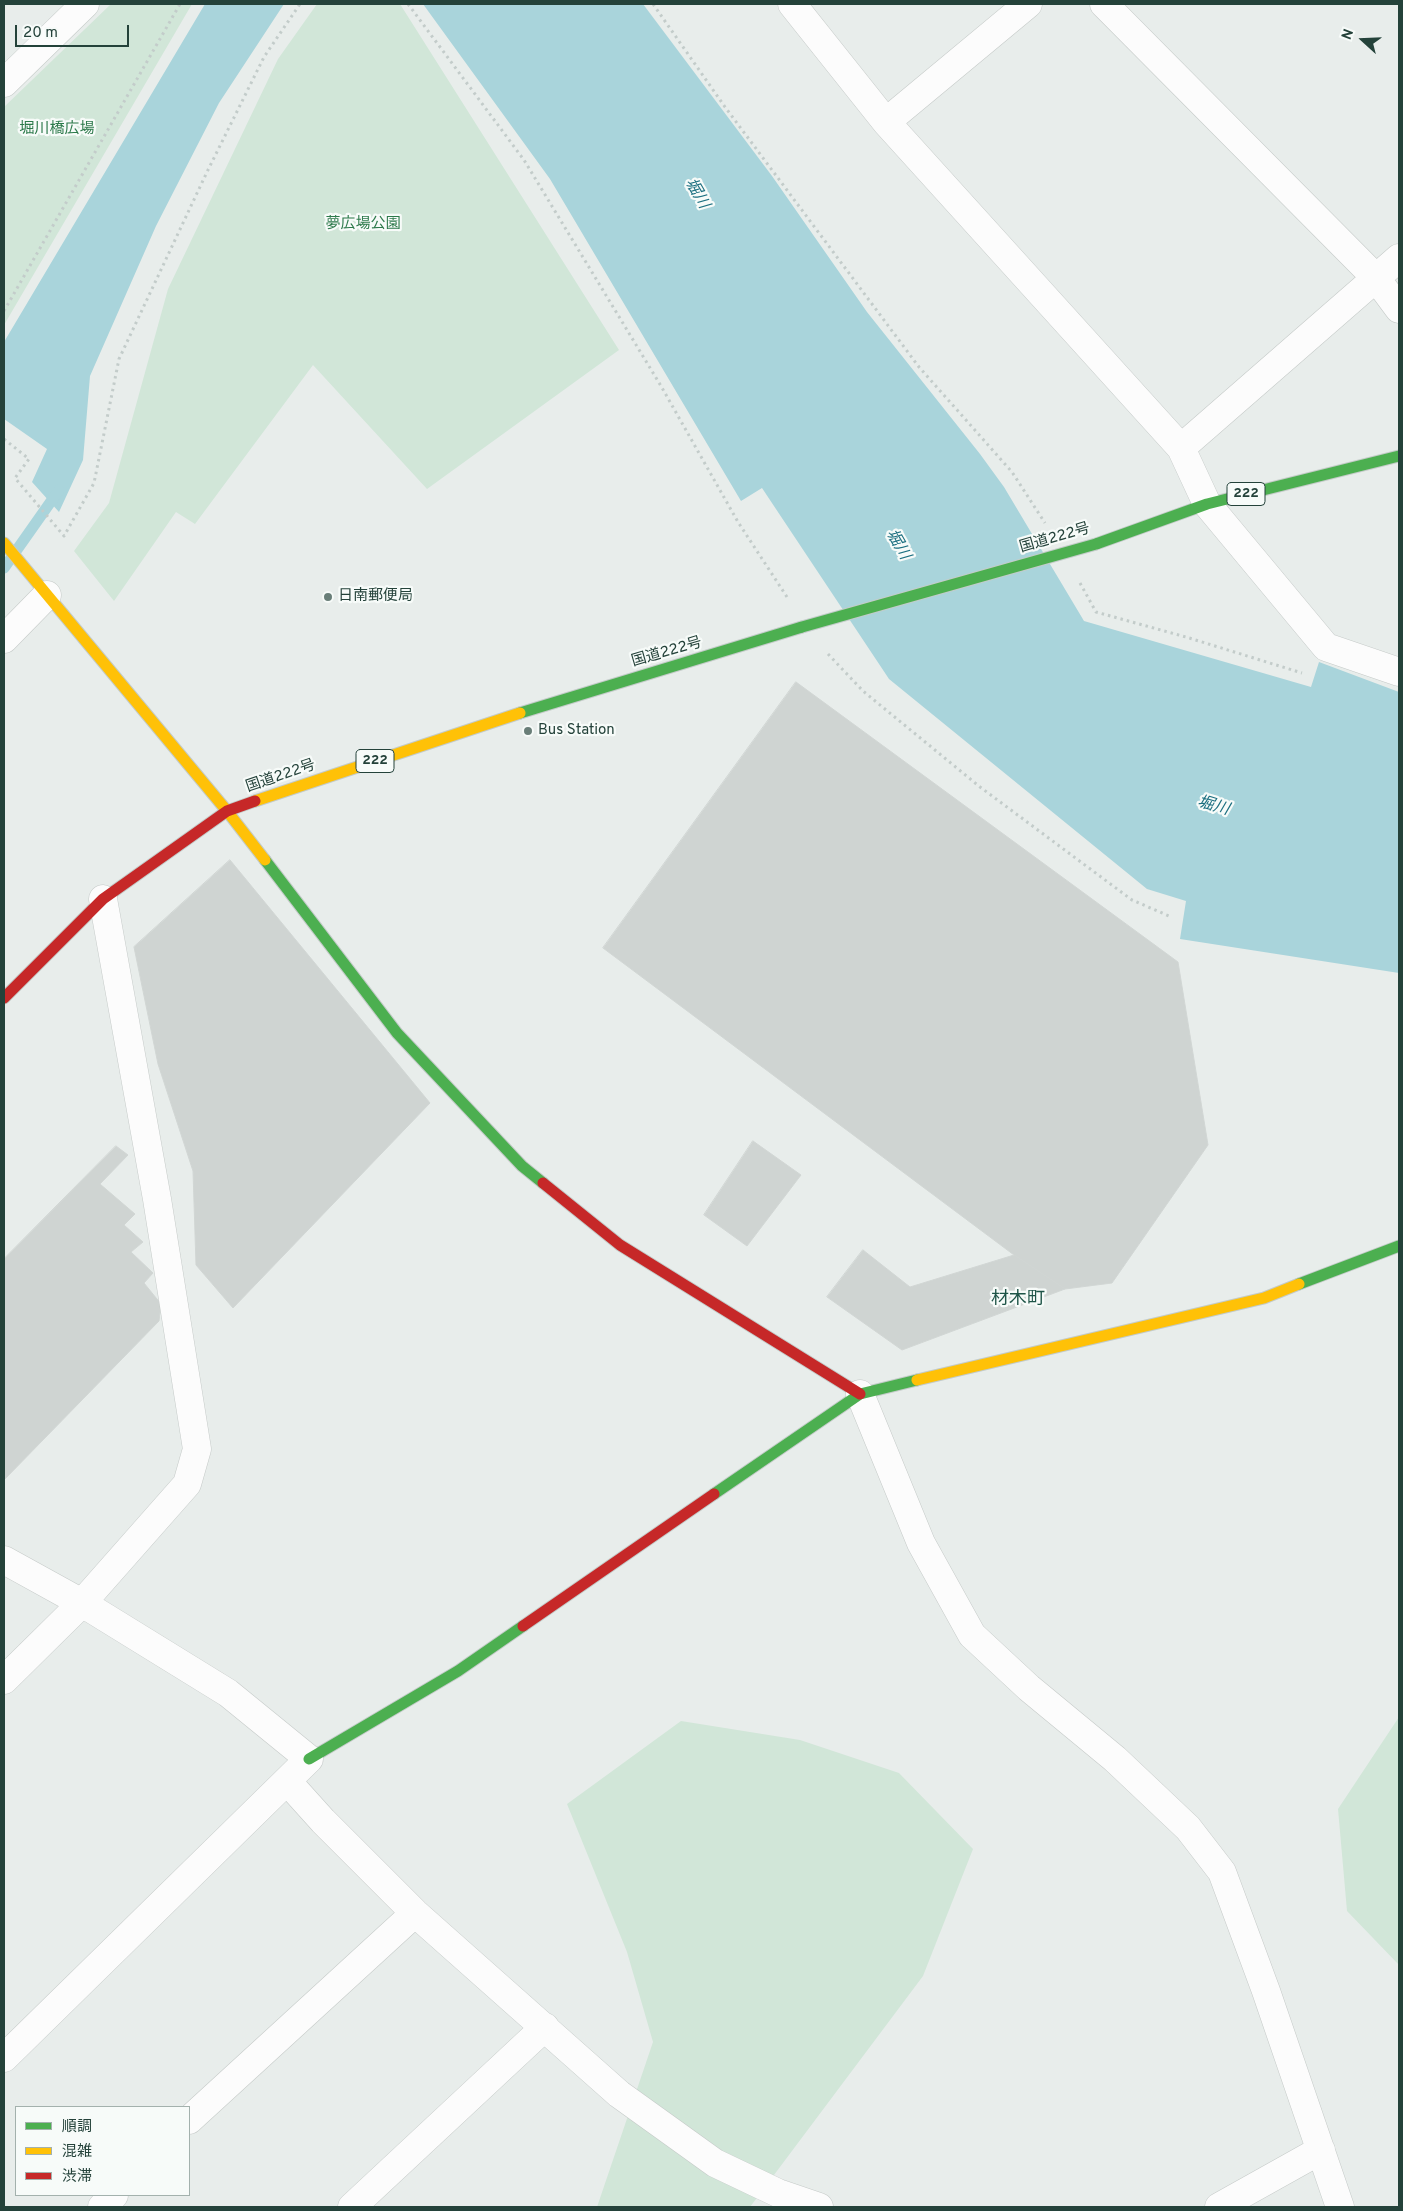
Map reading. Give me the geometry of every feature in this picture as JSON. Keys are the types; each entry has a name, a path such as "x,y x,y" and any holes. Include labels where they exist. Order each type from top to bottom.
{"main road":[{"name":"国道222号","path":"4,998 103,899 227,811 481,724 802,627 1096,544 1207,504 1399,456"},
{"path":"4,543 227,811 397,1033 522,1166 620,1245 860,1394"},
{"path":"309,1759 458,1671 860,1394 1264,1298 1399,1246"}],"street":[{"path":"792,4 886,122 1181,448 1207,504 1326,647 1399,672"},
{"path":"886,122 1028,4"},
{"path":"1104,4 1376,278 1399,309"},
{"path":"4,83 70,9"},
{"path":"1181,448 1399,258"},
{"path":"4,639 39,586"},
{"path":"4,1680 82,1604 186,1484 197,1449 157,1199 103,899"},
{"path":"860,1394 921,1543 972,1635 1029,1688 1116,1759 1188,1828 1222,1872 1240,1917 1340,2207"},
{"path":"4,1560 82,1604 228,1693 309,1759 4,2058"},
{"path":"287,1781 323,1821 416,1913 619,2094 715,2163 778,2193 819,2207"},
{"path":"190,2119 416,1913"},
{"path":"352,2207 545,2027"},
{"path":"1219,2207 1321,2150"},
{"path":"102,2207 113,2196"}],"path":[{"path":"4,311 180,4"},
{"path":"4,439 29,459 14,478 64,536 94,483 119,359 207,172 264,57 300,4"},
{"path":"408,4 524,160 661,386 738,522 781,586 802,627 863,691 980,787 1132,900 1169,916"},
{"path":"653,4 725,107 919,367 1012,472 1064,553 1096,612 1186,637 1302,673"}],"green space":[{"name":"堀川橋広場","path":"111,4 192,4 4,325 4,107"},
{"name":"夢広場公園","path":"317,4 400,4 619,350 427,489 313,365 195,524 176,512 114,601 74,551 109,503 168,289 278,59"},
{"path":"1399,1717 1399,1965 1347,1911 1338,1809"},
{"path":"681,1721 800,1740 899,1773 973,1849 923,1976 750,2207 597,2207 653,2042 627,1952 567,1804"}],"water":[{"path":"205,4 284,4 219,103 156,226 90,376 83,460 59,512 32,482 47,449 4,419 4,342"},
{"name":"堀川","path":"423,4 643,4 772,176 867,312 1004,487 1084,621 1311,687 1319,662 1399,692 1399,973 1180,939 1186,901 1147,889 889,679 762,488 741,501 550,179"}],"building":[{"path":"796,682 1178,962 1208,1145 1112,1283 1065,1289 1014,1255 603,948"},
{"path":"230,860 430,1103 233,1308 196,1265 193,1171 158,1064 134,947"},
{"path":"753,1141 801,1175 747,1246 704,1215"},
{"path":"116,1146 128,1155 100,1184 135,1214 124,1225 143,1242 131,1252 153,1273 144,1283 161,1304 159,1321 4,1480 4,1259"},
{"path":"863,1250 910,1287 1014,1255 1065,1289 902,1350 827,1297"}],"waterway":[{"path":"4,568 59,490"}],"traffic: fast":[{"path":"1096,544 1207,504 1399,456"},
{"path":"802,627 1096,544"},
{"path":"520,713 802,627"},
{"path":"265,860 397,1033 522,1166 543,1183"},
{"path":"1299,1284 1399,1246"},
{"path":"714,1494 860,1394 917,1380"},
{"path":"309,1759 458,1671 523,1626"}],"traffic: slow":[{"path":"4,543 227,811 265,860"},
{"path":"255,801 520,713"},
{"path":"917,1380 1264,1298 1299,1284"}],"traffic: jam":[{"path":"4,998 103,899 227,811 255,801"},
{"path":"543,1183 620,1245 860,1394"},
{"path":"523,1626 714,1494"}],"place":[{"name":"日南郵便局","path":"328,597"},
{"name":"Bus Station","path":"528,731"}],"district":[{"name":"材木町","path":"1018,1300"}]}
